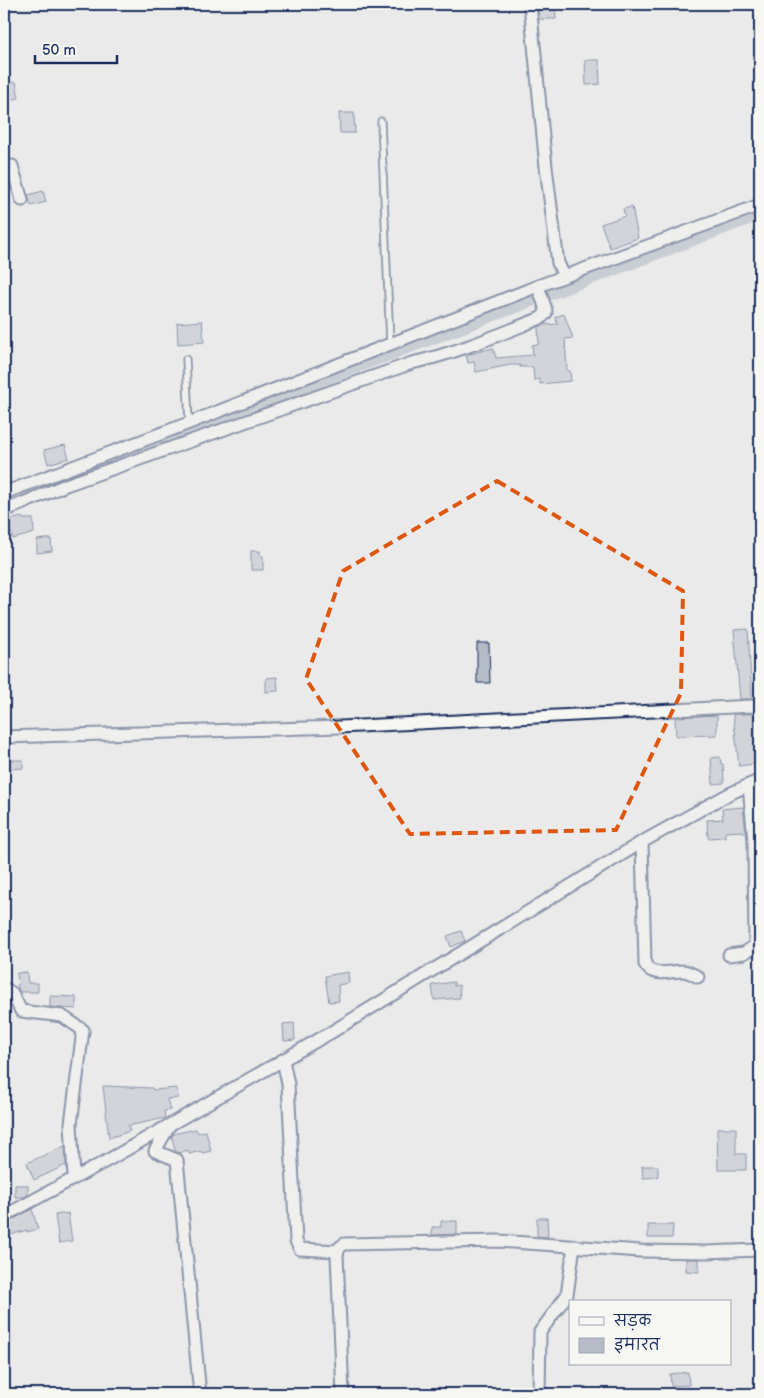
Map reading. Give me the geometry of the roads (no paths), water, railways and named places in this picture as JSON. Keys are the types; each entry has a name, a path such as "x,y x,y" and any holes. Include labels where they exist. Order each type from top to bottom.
{"street":[{"path":"530,4 546,167 558,263 564,276"},
{"path":"4,166 12,166 22,200"},
{"path":"4,493 390,344 540,291 564,276 760,205"},
{"path":"4,511 66,485 412,363 473,345 541,318 546,313 546,310 540,291"},
{"path":"4,737 340,727 752,706 760,708"},
{"path":"4,1216 170,1125 339,1028 642,842 760,780"},
{"path":"729,955 744,952 755,946 754,842 749,785"},
{"path":"642,842 645,964 654,973 684,971 698,977"},
{"path":"4,988 12,993 21,1011 62,1016 83,1030 71,1124 74,1177"},
{"path":"283,1060 288,1084 296,1240 300,1249 338,1251"},
{"path":"170,1125 155,1151 177,1160 200,1394"},
{"path":"343,1394 338,1251 341,1246 348,1244 500,1241 640,1251 706,1252 760,1250"},
{"path":"539,1394 540,1332 568,1295 574,1246"}],"lane":[{"path":"381,121 390,344"},
{"path":"186,359 189,423"}],"waterway":[{"path":"4,501 760,215"}]}
